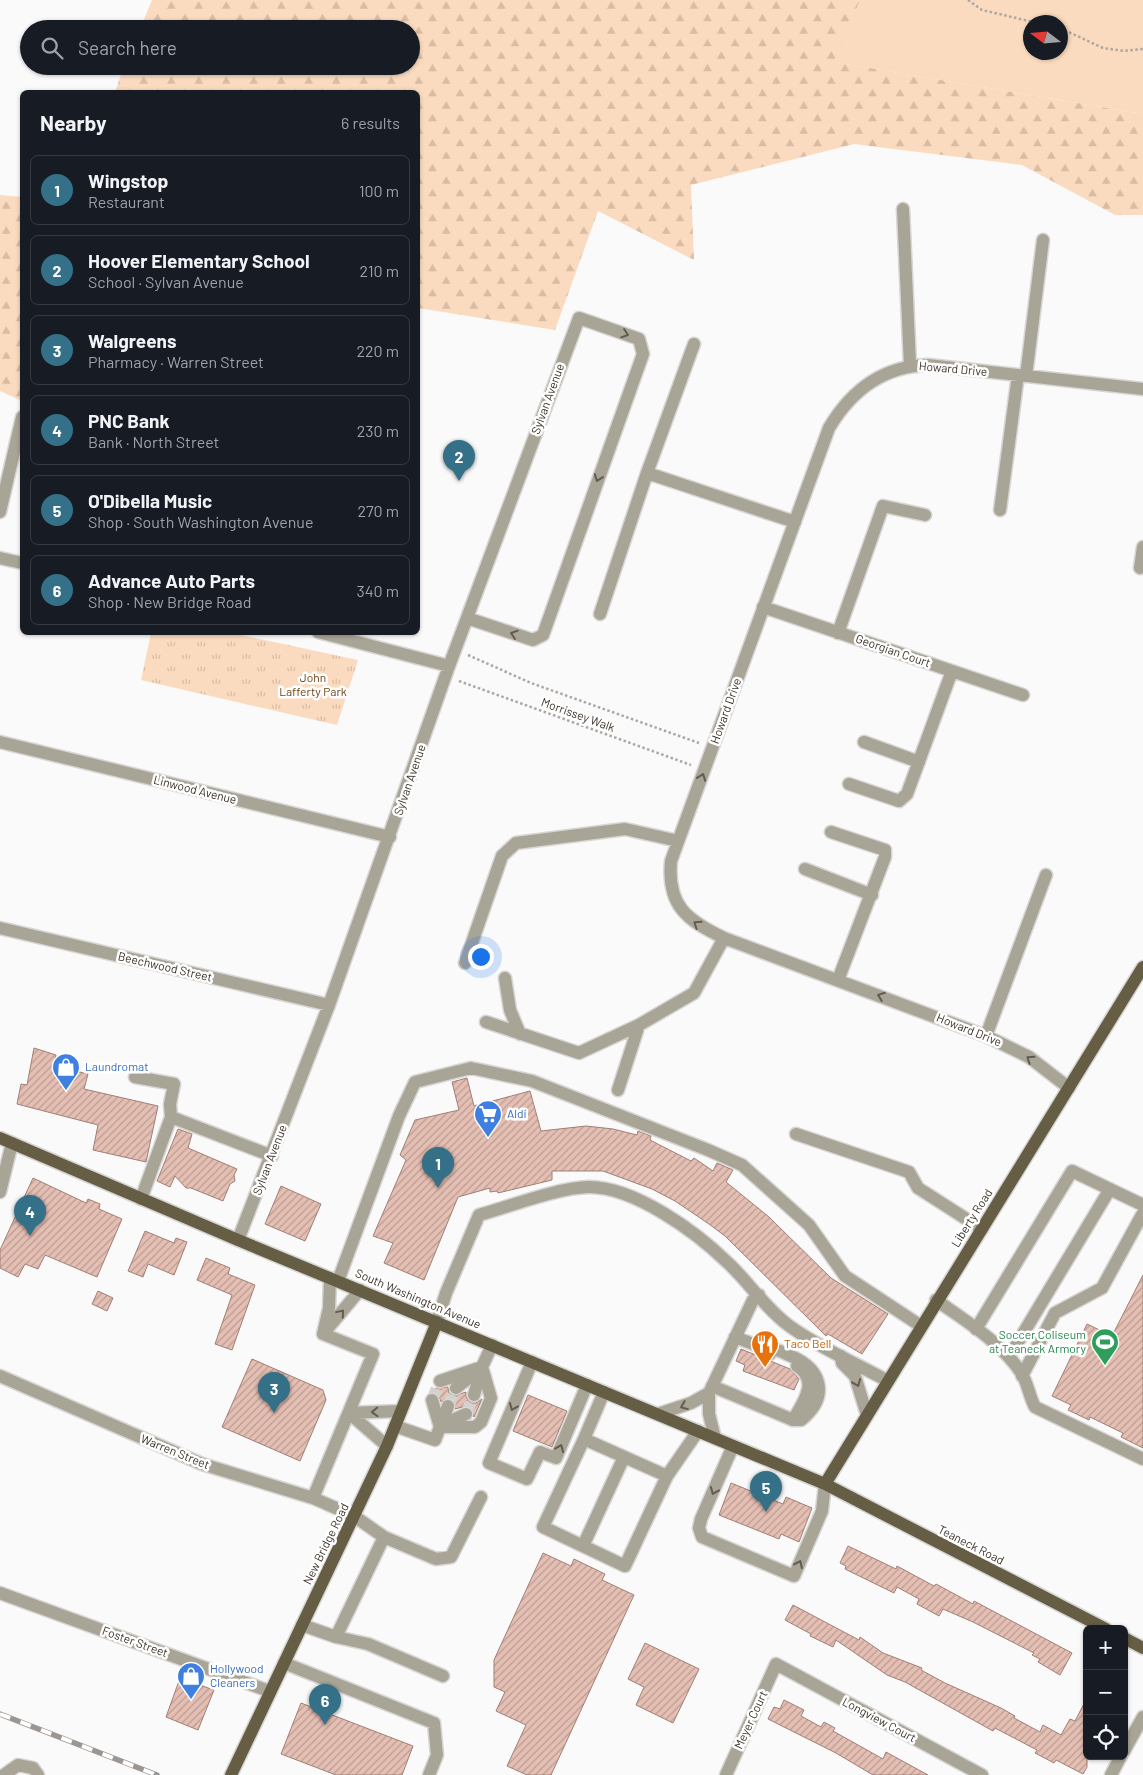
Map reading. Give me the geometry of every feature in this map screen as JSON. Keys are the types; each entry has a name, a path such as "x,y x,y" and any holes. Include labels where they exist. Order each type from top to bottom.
{"main road":[{"name":"Liberty Road","path":"825,1484 936,1300 982,1229 1143,967"},
{"name":"South Washington Avenue","path":"0,1138 238,1240 825,1484"},
{"name":"New Bridge Road","path":"231,1775 269,1691 387,1446 437,1322"},
{"name":"Teaneck Road","path":"825,1484 1098,1625"},
{"path":"1128,1640 1143,1648"}],"street":[{"path":"903,209 910,365"},
{"path":"1000,510 1043,240"},
{"name":"Sylvan Avenue","path":"238,1240 329,1006 447,671 579,318 639,339 643,354 543,635 533,640 467,618"},
{"path":"600,614 647,473 694,344"},
{"name":"Howard Drive","path":"1069,1088 1029,1057 986,1036 724,938 701,927 684,914 672,895 671,861 829,428 841,408 871,381 910,365 928,365 1143,389"},
{"path":"0,512 20,426"},
{"path":"647,473 795,522"},
{"path":"838,633 883,506 926,515"},
{"path":"1140,568 1143,546"},
{"path":"0,558 20,563"},
{"name":"Georgian Court","path":"763,607 1023,695"},
{"path":"328,635 447,671"},
{"path":"849,784 899,801 907,794 952,671"},
{"name":"Linwood Avenue","path":"0,742 390,837"},
{"path":"864,742 919,762"},
{"path":"465,962 502,856 516,843 625,829 678,841"},
{"path":"831,832 885,850 885,857 872,895 838,980"},
{"path":"805,869 872,895"},
{"path":"986,1036 1046,875"},
{"name":"Beechwood Street","path":"0,928 329,1006"},
{"path":"486,1022 579,1053 639,1024 694,993 724,938"},
{"path":"506,978 510,1010 520,1034"},
{"path":"618,1090 639,1024"},
{"path":"323,1334 334,1279 399,1116 415,1082 471,1068 532,1081 742,1165 809,1225 845,1276 921,1326"},
{"path":"134,1077 174,1084 170,1104 171,1117 141,1199"},
{"path":"171,1117 272,1156"},
{"path":"796,1134 909,1172 918,1188 982,1229"},
{"path":"0,1192 12,1143"},
{"path":"976,1329 1072,1171 1143,1205"},
{"path":"437,1322 446,1293 479,1215 572,1188 604,1188 648,1205 687,1228 727,1261 787,1324 841,1356 888,1380"},
{"path":"1009,1357 1110,1189"},
{"path":"1022,1376 1055,1313 1102,1288 1143,1213"},
{"path":"323,1334 360,1290"},
{"path":"715,1438 709,1414 710,1389 753,1300 759,1294"},
{"path":"936,1300 976,1329 1009,1357 1022,1376 1035,1407 1143,1459"},
{"path":"313,1498 373,1354 323,1334"},
{"path":"710,1389 793,1420 808,1395 807,1377 799,1367 770,1356 766,1349 735,1337"},
{"path":"474,1395 482,1367 492,1345"},
{"path":"841,1356 842,1362 854,1376 867,1415"},
{"path":"532,1362 488,1463 527,1480 540,1452 556,1458 587,1385"},
{"path":"440,1381 482,1367"},
{"path":"456,1388 482,1367"},
{"path":"440,1427 475,1427 481,1422 491,1398 482,1367"},
{"name":"Warren Street","path":"0,1376 202,1464 313,1498 354,1516 384,1536 436,1560 451,1557 480,1497"},
{"path":"658,1414 691,1403 710,1389"},
{"path":"604,1392 543,1527 625,1566 667,1476 698,1431"},
{"path":"432,1400 440,1427"},
{"path":"395,1426 435,1440 448,1406"},
{"path":"349,1413 401,1411"},
{"path":"349,1413 387,1446"},
{"path":"440,1427 466,1414"},
{"path":"584,1439 667,1476"},
{"path":"733,1446 701,1518 699,1528 702,1536 794,1576 822,1511 825,1484"},
{"path":"583,1546 624,1457"},
{"path":"336,1637 384,1536"},
{"name":"Foster Street","path":"0,1592 269,1691"},
{"path":"302,1625 336,1637 368,1644 443,1676"},
{"path":"284,1663 434,1723 437,1755 429,1775"},
{"name":"Meyer Court","path":"726,1775 776,1664"},
{"name":"Longview Court","path":"776,1664 982,1775"},
{"path":"1128,1744 1143,1717"},
{"path":"1111,1775 1119,1760"},
{"path":"4,1775 18,1765 35,1771"}],"path":[{"path":"968,0 982,10 1023,20"},
{"path":"1068,32 1103,48 1124,51 1143,49"},
{"path":"455,649 531,683 712,748"},
{"name":"Morrissey Walk","path":"447,671 704,769"}],"green space":[{"path":"152,0 860,0 834,62 1143,114 1143,215 1115,215 1022,165 854,144 691,185 694,260 598,211 555,330 420,308 420,90 116,90 121,75 420,75 420,20 144,20"},
{"path":"860,0 1143,0 1143,114 833,62"},
{"path":"0,195 20,197 20,400 0,391"},
{"name":"John Lafferty Park","path":"151,635 241,635 358,660 337,725 141,680"}],"building":[{"path":"34,1048 56,1055 54,1066 88,1074 84,1089 158,1106 146,1162 93,1150 98,1125 17,1104 21,1084 27,1085"},
{"path":"467,1078 474,1106 530,1091 541,1131 586,1126 613,1129 637,1135 638,1131 651,1136 650,1140 691,1161 694,1158 713,1171 717,1163 733,1170 726,1182 769,1217 831,1278 888,1314 862,1354 828,1334 826,1336 725,1236 709,1224 675,1201 652,1189 603,1171 552,1171 552,1180 498,1193 497,1191 490,1192 490,1188 458,1197 424,1280 384,1263 393,1243 373,1236 406,1160 400,1155 415,1120 459,1110 452,1082"},
{"path":"178,1129 192,1134 188,1148 237,1169 234,1175 235,1181 230,1184 223,1201 191,1188 186,1188 175,1176 170,1187 157,1181"},
{"path":"33,1178 86,1203 88,1199 100,1204 99,1209 122,1219 97,1277 45,1255 38,1269 25,1264 18,1277 0,1268 0,1250"},
{"path":"281,1186 321,1204 305,1241 265,1224"},
{"path":"145,1231 174,1243 176,1238 187,1242 174,1275 148,1264 143,1277 128,1271"},
{"path":"206,1258 230,1268 228,1274 255,1285 232,1350 215,1344 232,1295 197,1280"},
{"name":"Soccer Coliseum at Teaneck Armory","path":"1143,1275 1143,1448 1121,1437 1123,1433 1090,1417 1089,1420 1068,1410 1071,1405 1052,1396 1087,1324 1112,1336"},
{"path":"98,1291 113,1298 107,1311 92,1304"},
{"name":"Taco Bell","path":"741,1349 790,1369 799,1379 794,1390 743,1371 745,1365 736,1361"},
{"path":"252,1359 323,1390 326,1400 300,1461 222,1427"},
{"path":"448,1387 449,1393 454,1396 466,1392 466,1397 471,1403 476,1403 482,1399 474,1417 470,1407 466,1406 455,1409 454,1401 447,1398 441,1402 438,1394 434,1392 436,1388"},
{"path":"528,1395 567,1411 552,1447 513,1431"},
{"path":"731,1483 783,1504 786,1497 812,1508 799,1542 781,1534 779,1539 719,1515"},
{"path":"848,1546 896,1569 897,1566 934,1586 936,1584 973,1604 974,1601 1072,1653 1060,1675 1038,1662 1040,1659 1032,1655 1034,1653 973,1622 943,1609 939,1616 917,1604 919,1599 897,1587 894,1593 845,1569 846,1566 840,1563"},
{"path":"543,1553 571,1566 574,1559 605,1574 602,1580 634,1595 551,1775 527,1775 507,1766 526,1725 496,1711 505,1692 494,1687 494,1660"},
{"path":"793,1605 859,1640 860,1637 883,1653 922,1668 921,1670 945,1683 1001,1708 1015,1716 1014,1718 1040,1732 1043,1725 1061,1735 1070,1719 1075,1721 1083,1706 1083,1760 1087,1760 1087,1767 1083,1774 1056,1760 1054,1763 1035,1753 1037,1750 995,1728 993,1731 905,1682 887,1675 836,1640 833,1647 810,1636 811,1634 785,1620"},
{"path":"645,1643 699,1669 673,1723 636,1705 644,1687 628,1679"},
{"name":"Hollywood Cleaners","path":"180,1678 214,1690 198,1730 166,1717"},
{"path":"784,1700 804,1710 801,1716 821,1727 824,1722 835,1728 833,1731 883,1759 886,1752 928,1775 873,1775 836,1753 768,1719 774,1707 780,1709"},
{"path":"301,1703 413,1746 402,1775 336,1775 281,1754"}],"tunnel":[{"path":"432,1400 440,1381"},
{"path":"448,1406 456,1388"},
{"path":"466,1414 474,1395"}],"railway":[{"path":"0,1714 157,1775"}],"place":[{"name":"Hoover Elementary School","path":"459,481"},
{"name":"Laundromat","path":"66,1091"},
{"name":"Aldi","path":"488,1138"},
{"name":"Wingstop","path":"438,1188"},
{"name":"PNC Bank","path":"30,1236"},
{"name":"Soccer Coliseum at Teaneck Armory","path":"1105,1366"},
{"name":"Taco Bell","path":"765,1368"},
{"name":"Walgreens","path":"274,1413"},
{"name":"O'Dibella Music","path":"766,1512"},
{"name":"Hollywood Cleaners","path":"191,1700"},
{"name":"Advance Auto Parts","path":"325,1725"}]}
